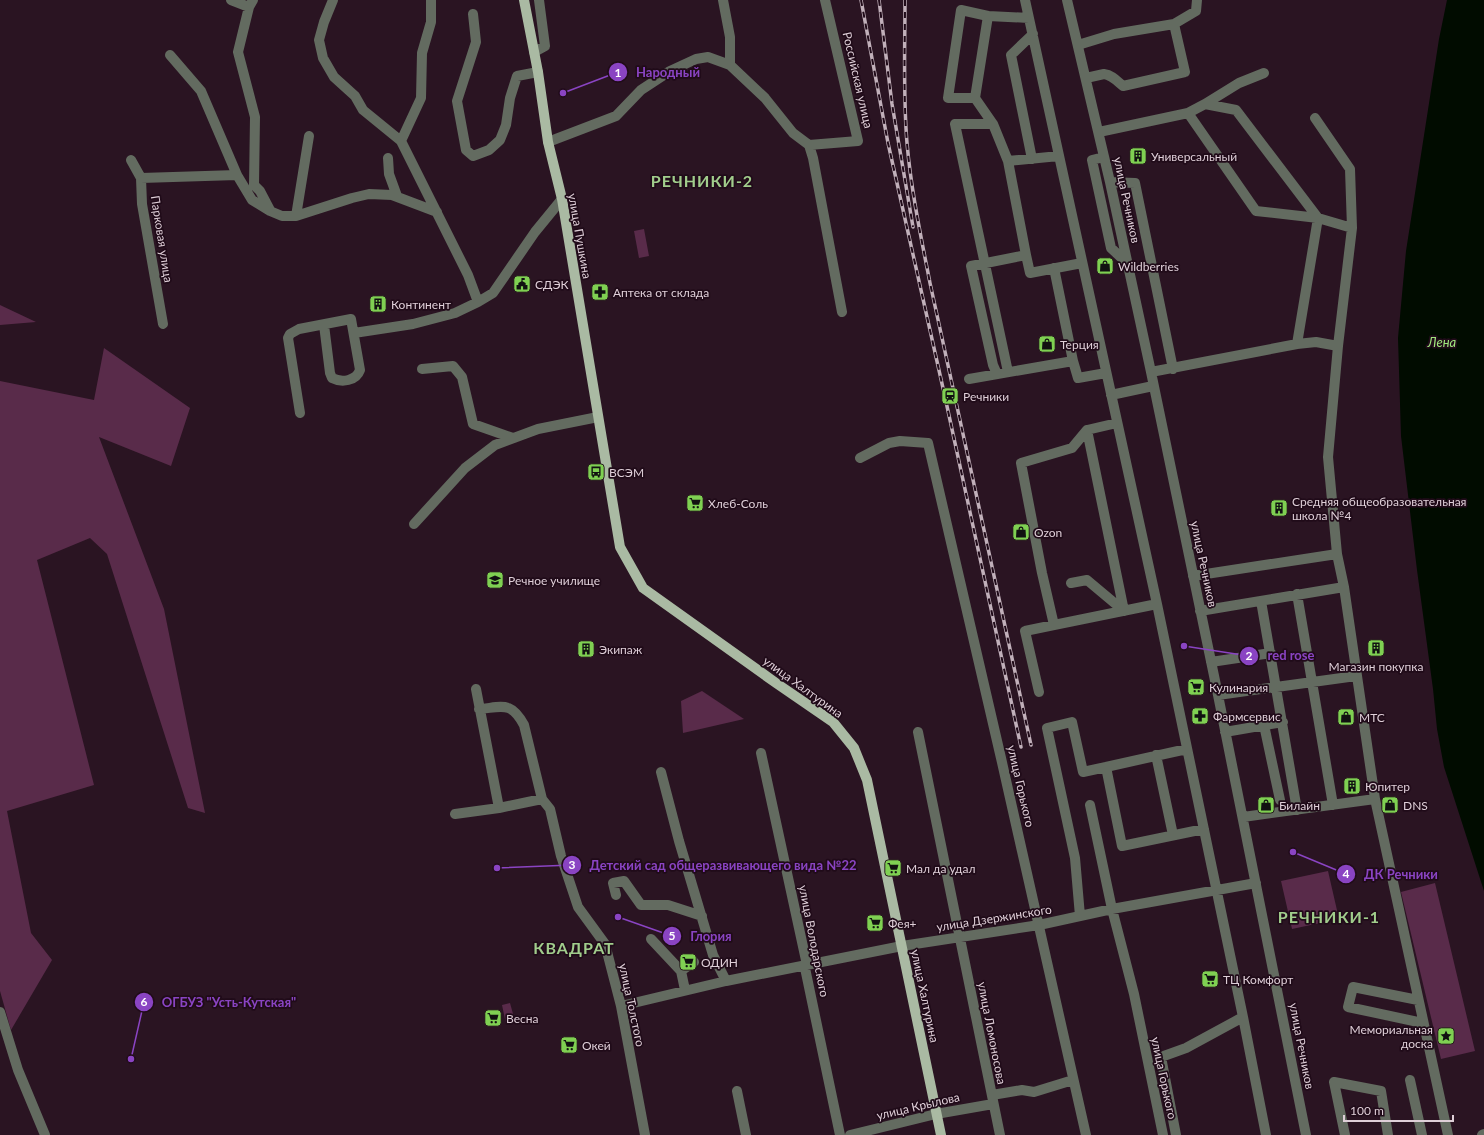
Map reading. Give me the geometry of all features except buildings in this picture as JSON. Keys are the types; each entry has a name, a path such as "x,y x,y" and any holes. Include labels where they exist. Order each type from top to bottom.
{"main road":[{"name":"улица Пушкина","path":"524,0 538,72 548,142 562,199 620,547"},
{"name":"улица Халтурина","path":"620,547 643,588 833,722 854,748 867,780 941,1135"}],"street":[{"path":"231,0 251,3 238,52 255,117 254,185 260,191 270,211"},
{"path":"333,0 324,22 319,40 323,58 334,77 355,96 363,110 401,142 468,274 478,302"},
{"path":"401,142 421,98 422,53 430,22 431,0"},
{"path":"534,52 545,46 539,0"},
{"path":"723,0 730,36 730,65"},
{"name":"Российская улица","path":"809,145 858,141 825,0"},
{"path":"1025,0 1157,604 1266,1135"},
{"name":"улица Речников","path":"1067,0 1099,132 1153,386 1243,817 1306,1135"},
{"path":"1078,45 1114,34 1174,24 1196,11 1197,0"},
{"path":"975,98 948,98 961,10 988,16 1029,18"},
{"path":"473,14 476,42 457,101 466,150 473,156 489,150 500,140 506,125 510,98 517,76 538,72"},
{"path":"988,16 975,98 993,124 1008,161 1030,273 1082,263"},
{"path":"1086,78 1107,74 1123,86 1185,72 1174,24"},
{"path":"1032,159 1011,55 1033,34"},
{"path":"170,55 201,91 237,175 252,200 270,211 282,216 296,216 369,194 397,196 437,212"},
{"path":"548,142 616,116 642,90 670,71 696,59 708,57 730,65 765,98 794,132 809,145 814,158 842,312"},
{"path":"1099,132 1188,113 1239,83 1264,73"},
{"path":"1205,104 1236,110 1318,218 1297,344"},
{"path":"1188,113 1256,212 1318,218 1352,228"},
{"path":"1315,118 1350,169 1352,228 1338,346 1328,457 1337,554 1344,587 1375,799 1448,1135"},
{"path":"993,124 955,124 1008,372"},
{"path":"296,216 309,136"},
{"path":"1008,161 1059,156"},
{"path":"1104,157 1092,160 1111,248 1127,263"},
{"path":"388,158 389,174 397,196"},
{"name":"Парковая улица","path":"132,160 141,178 142,204 163,324"},
{"path":"141,178 237,175"},
{"path":"1110,182 1136,182 1173,369"},
{"path":"354,333 414,324 455,313 478,302 492,293 535,232 562,199"},
{"path":"997,374 993,365 971,266 1026,255"},
{"path":"1054,268 1078,378 1106,373"},
{"path":"300,413 288,338 294,331 351,319 360,370 354,379 339,381 332,378 330,374 324,325"},
{"path":"1150,372 1173,369 1297,344 1316,342 1338,346"},
{"path":"969,379 1074,361"},
{"path":"422,368 453,366 462,376 473,424 513,438"},
{"path":"1111,395 1153,386"},
{"path":"414,524 465,468 495,445 538,428 598,417"},
{"path":"1054,624 1042,573 1021,463 1072,448 1087,430 1117,423"},
{"path":"1087,430 1124,611"},
{"name":"улица Горького","path":"860,458 888,444 900,441 928,443 1086,1135"},
{"path":"1193,576 1337,554"},
{"path":"1071,583 1087,580 1124,611"},
{"path":"1200,611 1344,587"},
{"path":"1297,594 1333,805"},
{"path":"1261,601 1297,810"},
{"path":"1039,692 1025,631 1157,604"},
{"path":"1211,662 1271,653"},
{"path":"1218,696 1356,676"},
{"path":"476,689 499,808"},
{"name":"улица Толстого","path":"479,708 507,707 518,714 524,725 542,799 550,809 561,856 578,907 605,944 621,1006 645,1135"},
{"path":"1080,916 1075,858 1047,728 1072,722 1083,772 1187,749"},
{"path":"1225,732 1283,722"},
{"path":"1264,725 1280,800"},
{"name":"улица Ломоносова","path":"918,732 1000,1135"},
{"name":"улица Володарского","path":"761,753 807,965 805,968 840,1135"},
{"path":"1156,755 1173,835"},
{"path":"1106,767 1122,846 1204,829"},
{"path":"661,772 679,841 713,955 726,981"},
{"path":"454,814 499,808 542,799"},
{"path":"1243,817 1375,799"},
{"name":"улица Горького","path":"1090,804 1112,909 1134,994 1163,1135"},
{"path":"616,895 613,883 624,881 641,905 668,905 702,916"},
{"name":"улица Дзержинского","path":"621,1006 726,981 902,946 1039,925 1112,909 1256,883"},
{"path":"651,938 681,971 685,990"},
{"path":"681,971 694,962"},
{"path":"1418,1000 1353,987 1348,1007 1423,1023"},
{"path":"0,1012 18,1070 45,1135"},
{"path":"1176,1135 1161,1057 1186,1048 1243,1017"},
{"name":"улица Крылова","path":"850,1135 936,1114 1022,1090 1034,1092 1073,1080"},
{"path":"1410,1080 1422,1135"},
{"path":"1345,1135 1334,1082 1381,1091 1388,1135"},
{"path":"737,1091 746,1135"}],"shaded area":[{"path":"644,229 649,256 639,258 634,231"},
{"path":"0,305 36,322 0,325"},
{"path":"104,348 190,408 171,466 99,437 164,609 205,813 188,808 107,554 90,538 37,560 94,785 7,811 31,933 52,960 11,1030 0,991 0,381 94,400"},
{"path":"702,691 744,719 683,733 681,701"},
{"path":"1328,871 1339,919 1292,929 1281,881"},
{"path":"1435,883 1475,1051 1441,1059 1401,892"},
{"path":"510,1003 515,1021 506,1024 502,1005"}],"water":[{"name":"Лена","path":"1447,0 1484,0 1484,891 1444,767 1437,729 1401,436 1398,338 1406,251 1439,39"}],"railway":[{"path":"861,0 888,143 1021,747"},
{"path":"879,0 892,104 913,227"},
{"path":"905,0 905,107 911,178 930,283 1031,745"}],"place":[{"name":"Народный","path":"563,93"},
{"name":"Универсальный","path":"1138,156"},
{"name":"Wildberries","path":"1105,266"},
{"name":"СДЭК","path":"522,284"},
{"name":"Аптека от склада","path":"600,292"},
{"name":"Континент","path":"378,304"},
{"name":"Терция","path":"1047,344"},
{"name":"Речники","path":"950,396"},
{"name":"ВСЭМ","path":"596,472"},
{"name":"Хлеб-Соль","path":"695,503"},
{"name":"Средняя общеобразовательная школа №4","path":"1279,508"},
{"name":"Ozon","path":"1021,532"},
{"name":"Речное училище","path":"495,580"},
{"name":"red rose","path":"1184,646"},
{"name":"Магазин покупка","path":"1376,648"},
{"name":"Экипаж","path":"586,649"},
{"name":"Кулинария","path":"1196,687"},
{"name":"Фармсервис","path":"1200,716"},
{"name":"МТС","path":"1346,717"},
{"name":"Юпитер","path":"1352,786"},
{"name":"Билайн","path":"1266,805"},
{"name":"DNS","path":"1390,805"},
{"name":"ДК Речники","path":"1293,852"},
{"name":"Детский сад общеразвивающего вида №22","path":"497,868"},
{"name":"Мал да удал","path":"893,868"},
{"name":"Глория","path":"618,917"},
{"name":"Фея+","path":"875,923"},
{"name":"ОДИН","path":"688,962"},
{"name":"ТЦ Комфорт","path":"1210,979"},
{"name":"Весна","path":"493,1018"},
{"name":"Мемориальная доска","path":"1446,1036"},
{"name":"Окей","path":"569,1045"},
{"name":"ОГБУЗ \"Усть-Кутская\"","path":"131,1059"}],"district":[{"name":"РЕЧНИКИ-2","path":"702,180"},
{"name":"РЕЧНИКИ-1","path":"1329,916"},
{"name":"КВАДРАТ","path":"574,947"}]}
